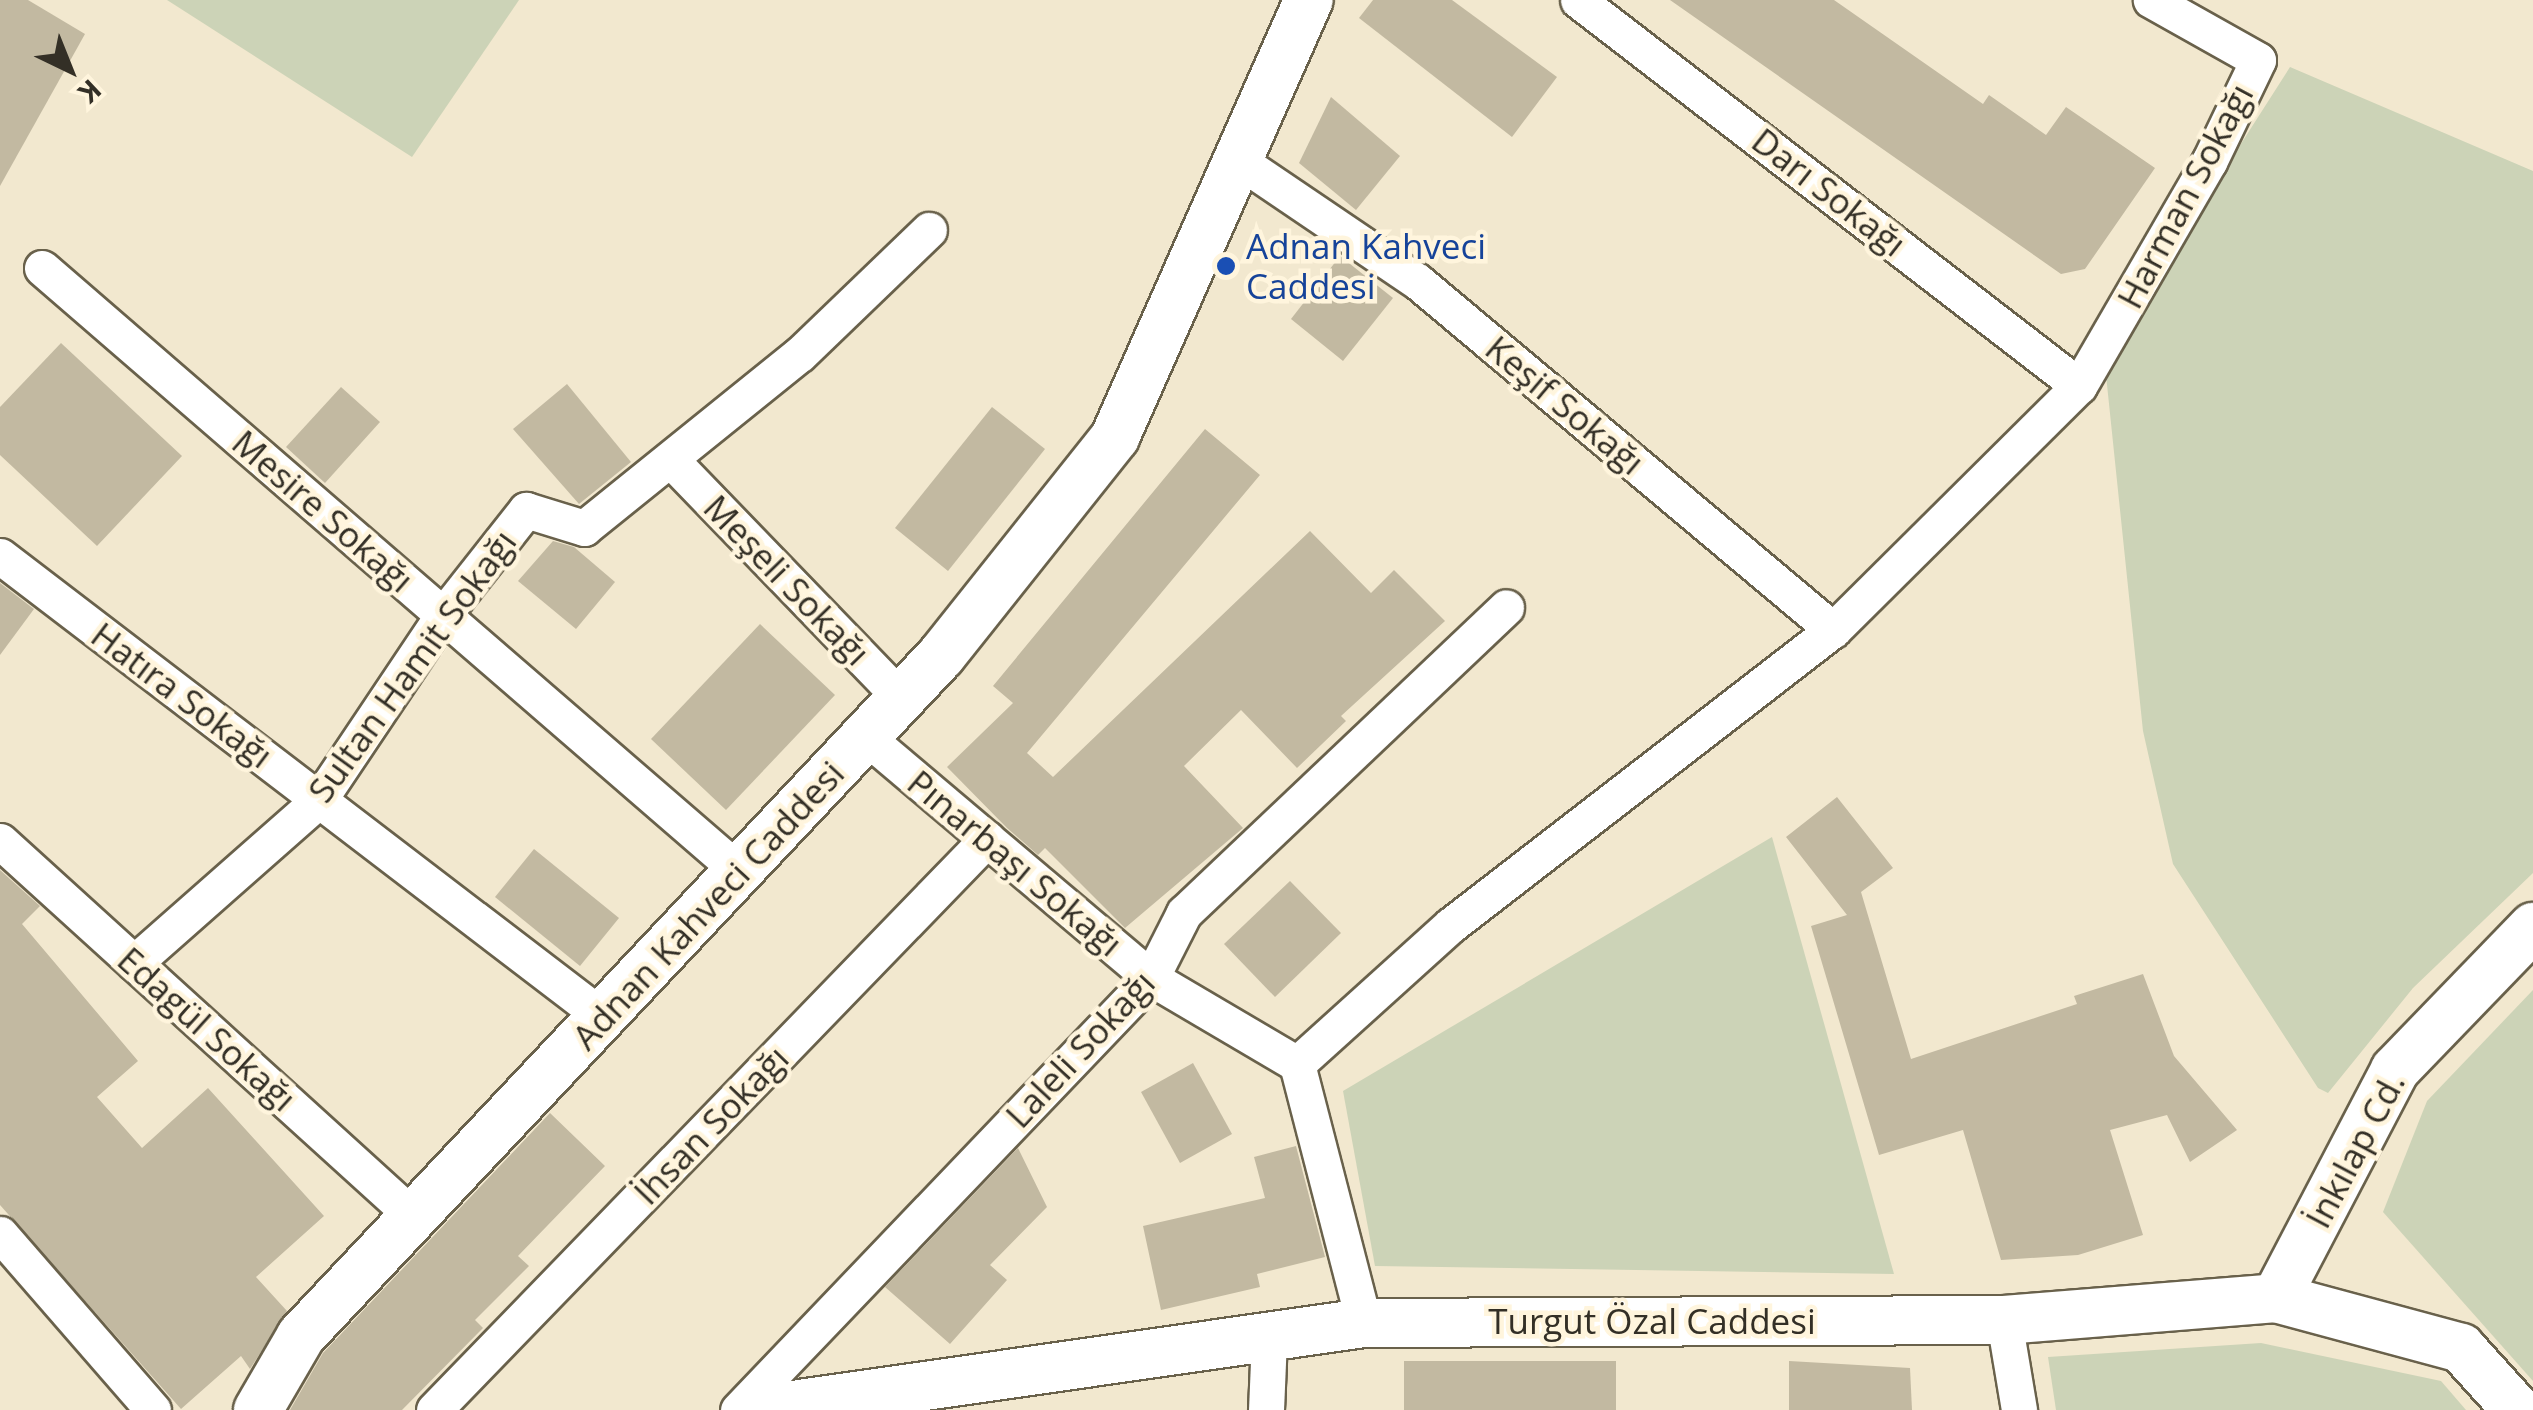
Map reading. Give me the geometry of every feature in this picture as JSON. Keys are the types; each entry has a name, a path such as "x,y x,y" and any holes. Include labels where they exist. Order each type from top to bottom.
{"street":[{"name":"Adnan Kahveci Caddesi","path":"258,1410 302,1336 901,698 1115,437 1308,0"},
{"name":"Darı Sokağı","path":"1578,0 2079,386"},
{"name":"Harman Sokağı","path":"2079,386 2209,162 2258,60 2152,0"},
{"name":"Keşif Sokağı","path":"1238,160 1417,281 1833,630"},
{"name":"Sultan Hamit Sokağı","path":"134,963 319,800 443,615 526,510 584,528 673,462 800,354 928,230"},
{"name":"Mesire Sokağı","path":"42,268 740,872"},
{"path":"1364,1323 1297,1064 1510,876 1833,630 2079,386"},
{"name":"Meşeli Sokağı","path":"673,462 901,698"},
{"name":"Hatıra Sokağı","path":"0,556 603,1017"},
{"name":"Laleli Sokağı","path":"738,1410 1151,978 1184,913 1506,607"},
{"name":"Pınarbaşı Sokağı","path":"866,736 1151,978 1297,1064"},
{"name":"İhsan Sokağı","path":"434,1410 988,840"},
{"name":"Edagül Sokağı","path":"0,841 414,1217"},
{"name":"İnkılap Cd.","path":"2276,1298 2395,1070 2533,926"},
{"path":"0,1234 153,1410"},
{"name":"Turgut Özal Caddesi","path":"758,1410 1364,1323 2004,1320 2276,1298 2461,1348 2517,1410"},
{"path":"2004,1320 2019,1410"},
{"path":"1266,1410 1269,1337"}],"green space":[{"path":"167,0 519,0 412,157"},
{"path":"2290,67 2533,171 2533,873 2413,988 2328,1093 2318,1088 2173,864 2143,731 2106,375 2113,344"},
{"path":"1772,837 1894,1274 1375,1266 1343,1091"},
{"path":"2533,990 2533,1381 2383,1212 2427,1101"},
{"path":"2261,1343 2441,1381 2466,1410 2056,1410 2048,1357"}],"building":[{"path":"0,0 28,0 85,34 0,186"},
{"path":"1373,0 1452,0 1557,77 1512,137 1359,18"},
{"path":"1670,0 1834,0 1983,104 1989,95 2046,135 2066,107 2155,168 2085,269 2061,274"},
{"path":"1331,97 1400,156 1356,210 1299,163"},
{"path":"1340,256 1393,298 1343,361 1291,319"},
{"path":"61,343 182,456 97,546 0,455 0,407"},
{"path":"567,384 631,462 579,504 513,429"},
{"path":"341,387 380,422 325,483 286,447"},
{"path":"992,407 1045,449 948,571 895,528"},
{"path":"1205,429 1260,475 1027,753 1053,777 1310,531 1371,593 1394,570 1445,621 1341,716 1346,721 1297,768 1241,710 1184,766 1243,828 1125,928 1045,848 1038,855 947,767 1013,703 993,686"},
{"path":"553,541 574,547 615,582 576,629 518,581"},
{"path":"0,583 34,609 0,655"},
{"path":"760,624 835,695 726,810 651,739"},
{"path":"1837,797 1893,868 1861,892 1911,1059 2077,1004 2074,996 2143,974 2174,1056 2237,1130 2190,1162 2167,1115 2110,1130 2143,1235 2078,1255 2001,1260 1963,1130 1879,1155 1811,926 1847,915 1786,837"},
{"path":"534,849 619,918 580,966 495,897"},
{"path":"0,870 40,906 22,924 138,1061 97,1097 142,1148 208,1088 324,1216 256,1277 287,1311 250,1369 241,1356 181,1409 0,1205"},
{"path":"1290,881 1341,933 1275,997 1224,944"},
{"path":"1193,1063 1232,1134 1180,1163 1141,1092"},
{"path":"550,1113 605,1166 518,1256 529,1266 475,1320 483,1328 402,1410 290,1410 323,1353"},
{"path":"1296,1146 1325,1257 1257,1274 1260,1287 1161,1310 1143,1226 1265,1198 1254,1157"},
{"path":"1018,1148 1047,1207 990,1265 1007,1280 950,1344 885,1287"},
{"path":"1404,1361 1616,1361 1616,1410 1404,1410"},
{"path":"1789,1361 1910,1368 1912,1410 1789,1410"}],"place":[{"name":"Adnan Kahveci Caddesi","path":"1226,266"}]}
